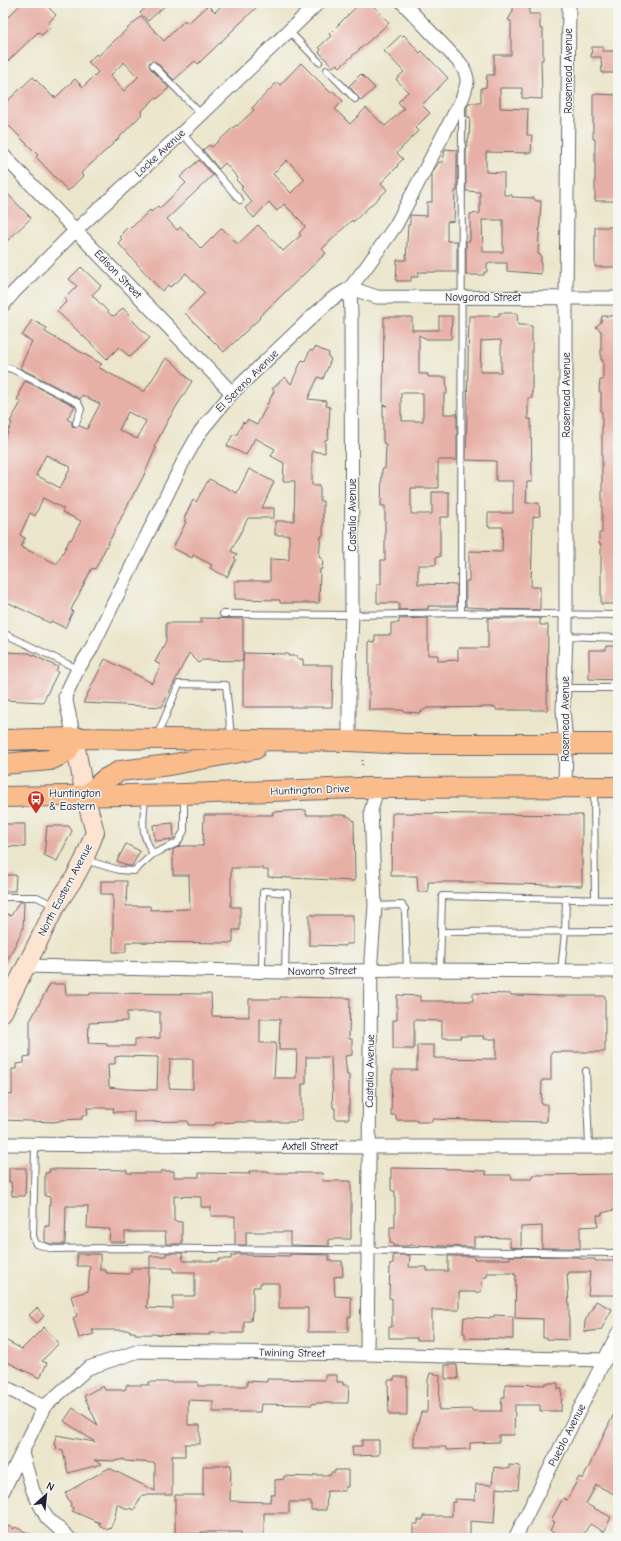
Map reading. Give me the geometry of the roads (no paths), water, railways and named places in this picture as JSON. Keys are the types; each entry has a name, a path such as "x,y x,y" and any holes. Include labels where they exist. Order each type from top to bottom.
{"main road":[{"path":"3,764 50,760 67,752 74,738"},
{"path":"3,740 74,738 349,741 407,744 618,744"},
{"name":"North Eastern Avenue","path":"3,1012 56,906 84,860 95,832 85,796 74,738"},
{"path":"85,796 105,779 120,771 169,765 298,741"},
{"name":"Huntington Drive","path":"3,797 146,795 377,788 618,787"}],"street":[{"name":"Locke Avenue","path":"3,305 13,293 76,230 182,134 318,3"},
{"name":"El Sereno Avenue","path":"74,738 65,696 78,669 90,651 186,456 200,432 232,393 315,314 332,299 350,288 368,266 396,225 462,99 468,84 467,75 461,64 403,3"},
{"name":"Rosemead Avenue","path":"565,788 566,743 564,688 566,636 566,297 569,3"},
{"name":"Edison Street","path":"3,155 232,393"},
{"name":"Novgorod Street","path":"350,288 377,297 461,296 618,298"},
{"name":"Castalia Avenue","path":"349,741 349,689 352,615 350,288"},
{"name":"Castalia Avenue","path":"367,1354 371,959 375,906 372,811 377,788"},
{"name":"Navarro Street","path":"26,966 286,972 372,970 618,971"},
{"name":"Axtell Street","path":"3,1144 369,1147 618,1147"},
{"name":"Pueblo Avenue","path":"515,1538 618,1333"},
{"name":"Twining Street","path":"44,1407 88,1368 139,1351 367,1354 604,1360"},
{"path":"3,1386 44,1407 3,1491"},
{"path":"22,1453 33,1491 48,1518 69,1538"}],"lane":[{"path":"289,31 319,62"},
{"path":"153,65 202,114"},
{"path":"327,70 355,99"},
{"path":"461,613 462,99"},
{"path":"182,134 240,200"},
{"path":"3,367 12,369 78,403 81,409 76,424"},
{"path":"223,614 352,615 461,613 618,615"},
{"path":"3,633 78,669"},
{"path":"566,636 618,638"},
{"path":"155,739 179,684 226,685 231,740"},
{"path":"564,688 618,688"},
{"path":"594,787 594,899"},
{"path":"84,860 119,870 134,871 153,854 177,843 184,831 184,794"},
{"path":"146,795 142,827 146,841 153,854"},
{"path":"262,971 263,892 265,891 287,893 286,972"},
{"path":"440,971 442,896 618,900"},
{"path":"3,897 37,897 56,906"},
{"path":"561,971 565,932 566,898"},
{"path":"375,906 402,905 405,909 407,970"},
{"path":"441,932 618,931"},
{"path":"586,1070 589,1147"},
{"path":"35,1144 33,1236 36,1244 41,1247 53,1249 112,1248 618,1252"}],"place":[{"name":"Huntington & Eastern","path":"36,814"}]}
